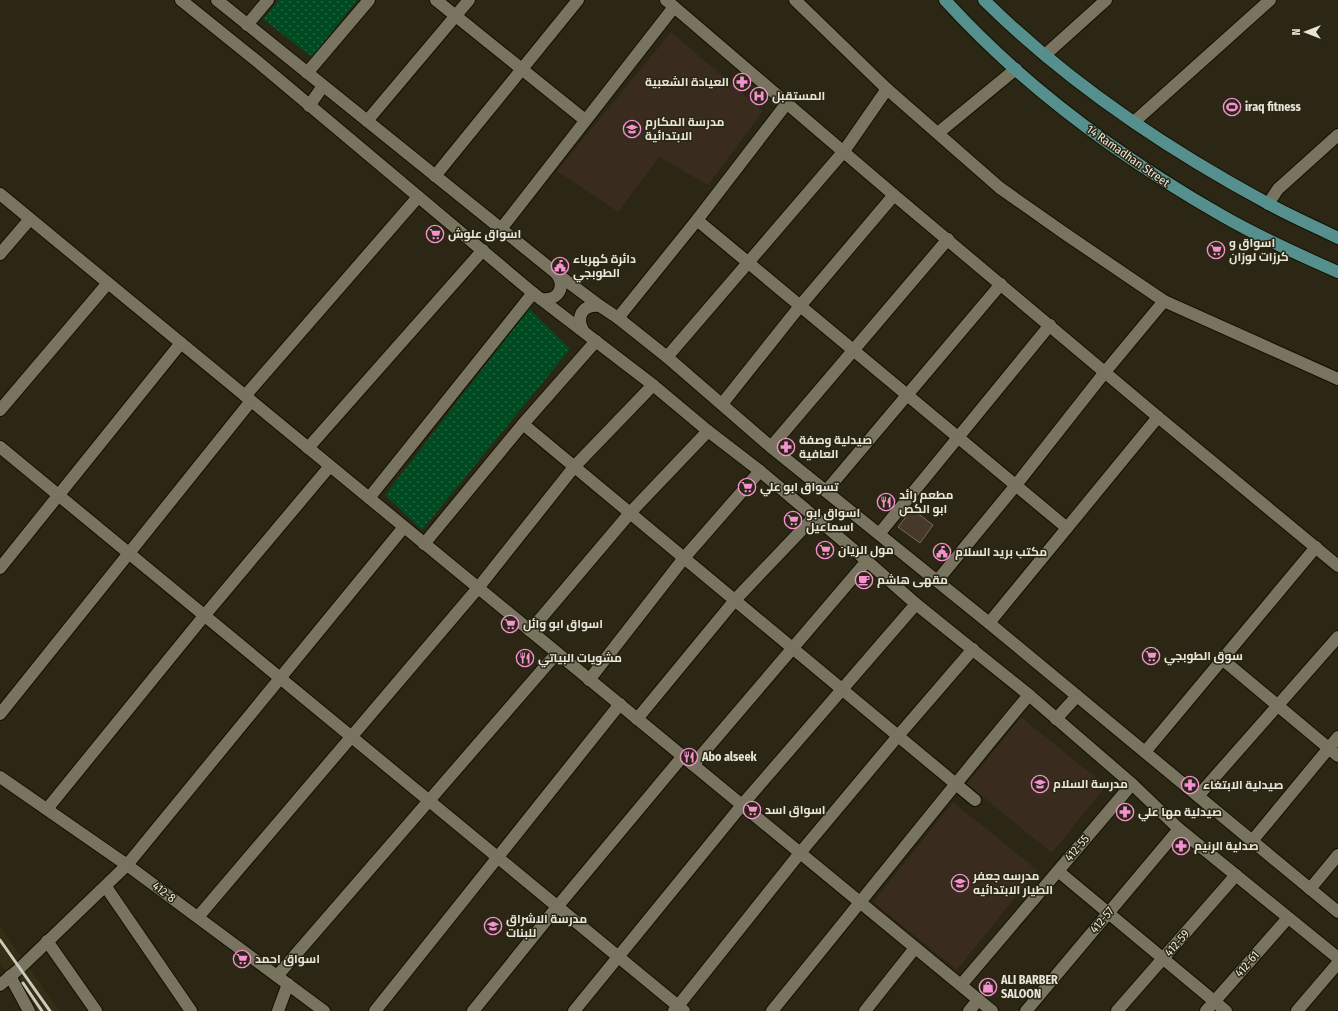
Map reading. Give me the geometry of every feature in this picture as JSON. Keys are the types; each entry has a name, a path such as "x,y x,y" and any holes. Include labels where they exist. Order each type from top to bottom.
{"main road":[{"name":"14 Ramadhan Street","path":"945,0 981,38 1016,69 1077,120 1112,146 1166,182 1229,219 1280,246 1338,272"},
{"path":"984,0 1045,55 1089,90 1134,122 1200,165 1268,204 1338,238"}],"street":[{"path":"181,0 537,296 653,385 815,516 916,604 973,648 1029,695 1132,784 1179,829 1338,958"},
{"path":"217,0 556,273 667,356 771,447 989,623 1338,912"},
{"path":"248,25 268,0"},
{"path":"307,73 369,0"},
{"path":"436,0 586,120"},
{"path":"367,121 469,0"},
{"path":"435,176 578,0"},
{"path":"794,0 887,89 1000,188 1164,301 1338,379"},
{"path":"1045,55 1106,0"},
{"path":"1134,122 1270,0"},
{"path":"501,229 586,120 670,3 894,195 1338,566"},
{"path":"938,133 1016,69"},
{"path":"308,106 324,86"},
{"path":"667,356 844,151 887,89"},
{"path":"618,318 697,220 787,103"},
{"path":"1268,204 1278,189 1338,136"},
{"path":"0,194 992,1011"},
{"path":"722,404 800,306 894,195"},
{"path":"0,714 248,399 418,197"},
{"path":"0,254 30,219"},
{"path":"697,220 1067,528"},
{"path":"771,447 948,239"},
{"path":"308,448 483,250"},
{"path":"537,296 551,299 559,292 561,282 556,273"},
{"path":"0,410 108,283"},
{"path":"826,491 1001,284"},
{"path":"369,498 537,296"},
{"path":"937,581 1164,301"},
{"path":"584,332 580,326 579,319 582,312 586,308 593,305 600,306"},
{"path":"879,534 1050,325"},
{"path":"424,544 523,424 596,341"},
{"path":"0,568 181,343"},
{"path":"198,917 478,588 574,467 653,385"},
{"path":"989,623 1158,417"},
{"path":"523,424 975,800"},
{"path":"530,631 630,513 708,431"},
{"path":"0,447 679,1009 800,853 973,648"},
{"path":"47,809 204,616 330,466"},
{"path":"589,680 684,558 760,471"},
{"path":"637,719 735,600 815,516"},
{"path":"0,985 20,969 47,941 106,887 127,865 404,527"},
{"path":"1145,752 1316,547"},
{"path":"693,765 867,561"},
{"path":"574,1011 619,958 742,805 916,604"},
{"path":"1198,796 1338,637"},
{"path":"277,976 557,653"},
{"path":"1222,659 1333,752"},
{"path":"772,1011 955,783 1029,695"},
{"path":"1056,719 1077,696"},
{"path":"375,1011 620,704"},
{"path":"1252,841 1333,752 1338,737"},
{"path":"473,1011 557,907 683,756"},
{"name":"412-8","path":"0,777 127,865 324,1011"},
{"name":"412-55","path":"961,985 1132,784"},
{"name":"412-57","path":"1026,1011 1179,829"},
{"path":"1310,889 1338,855"},
{"path":"1058,871 1226,1011"},
{"name":"412-59","path":"1117,1011 1236,875"},
{"path":"106,887 192,1011"},
{"name":"412-61","path":"1206,1011 1288,918"},
{"path":"47,941 96,1011"},
{"path":"865,1011 915,948"},
{"path":"1297,1011 1338,963"},
{"path":"10,976 29,1011"},
{"path":"278,1011 288,984"},
{"path":"969,1011 978,1000"}],"shaded area":[{"path":"671,32 763,111 708,185 659,157 618,212 557,171"},
{"path":"1021,717 1106,786 1052,853 967,784"},
{"path":"953,802 1037,870 957,970 873,902"},
{"path":"0,927 59,1011 34,1011 0,963"}],"green space":[{"path":"279,0 357,0 312,57 263,19"},
{"path":"529,309 570,349 422,530 385,495"}],"building":[{"path":"912,509 933,525 920,543 898,527"}],"railway":[{"path":"0,940 50,1011"},
{"path":"23,983 42,1011"}],"place":[{"name":"العيادة الشعبية","path":"742,82"},
{"name":"المستقبل","path":"759,96"},
{"name":"iraq fitness","path":"1232,107"},
{"name":"مدرسة المكارم الابتدائية","path":"632,129"},
{"name":"اسواق علوش","path":"435,234"},
{"name":"اسواق و كرزات لوزان","path":"1216,250"},
{"name":"دائرة كهرباء الطوبجي","path":"560,266"},
{"name":"صيدلية وصفة العافية","path":"786,447"},
{"name":"تسواق ابو علي","path":"747,487"},
{"name":"مطعم رائد ابو الكص","path":"886,502"},
{"name":"اسواق ابو اسماعيل","path":"793,520"},
{"name":"مول الريان","path":"825,550"},
{"name":"مكتب بريد السلام","path":"942,552"},
{"name":"مقهى هاشم","path":"864,580"},
{"name":"اسواق ابو وائل","path":"510,624"},
{"name":"سوق الطوبجي","path":"1151,656"},
{"name":"مشويات البياتي","path":"525,658"},
{"name":"Abo alseek","path":"689,757"},
{"name":"مدرسة السلام","path":"1040,784"},
{"name":"صيدلية الابتغاء","path":"1190,785"},
{"name":"اسواق اسد","path":"752,810"},
{"name":"صيدلية مها علي","path":"1125,812"},
{"name":"صدلية الرنيم","path":"1181,846"},
{"name":"مدرسه جعفر الطيار الابتدائيه","path":"960,883"},
{"name":"مدرسة الاشراق للبنات","path":"493,926"},
{"name":"اسواق احمد","path":"242,959"},
{"name":"ALI BARBER SALOON","path":"988,987"}]}
